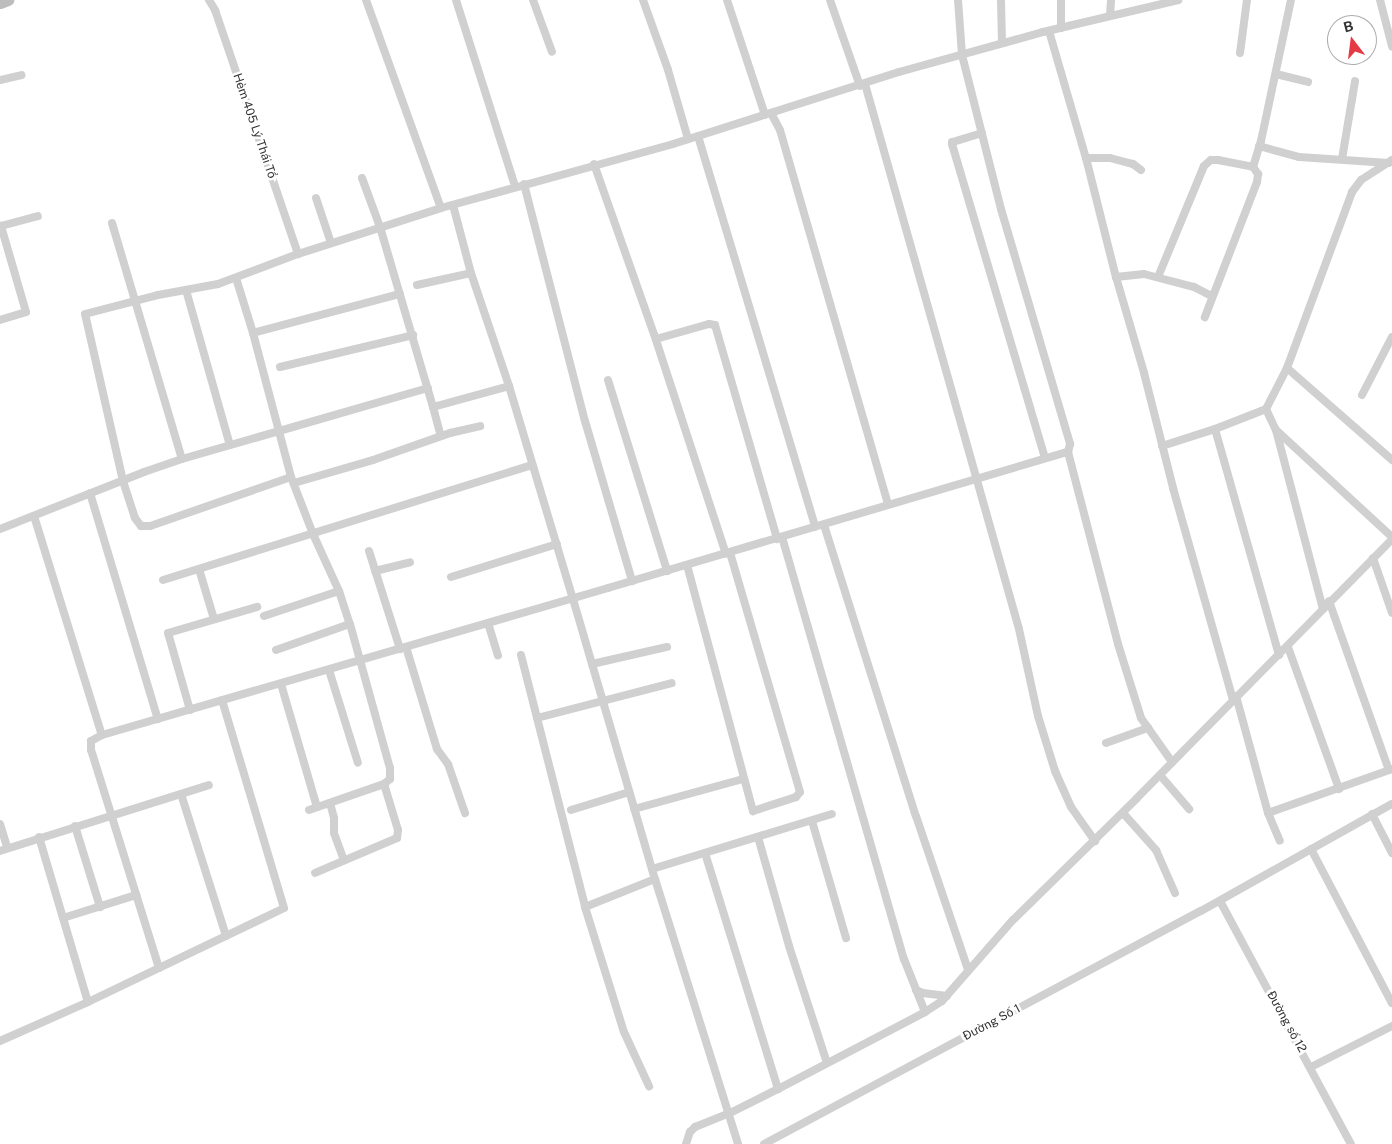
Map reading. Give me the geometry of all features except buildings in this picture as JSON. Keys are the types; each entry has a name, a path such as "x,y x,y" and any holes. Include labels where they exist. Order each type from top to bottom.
{"main road":[{"path":"0,3 8,0"}],"street":[{"name":"Hẻm 405 Lý Thái Tổ","path":"209,0 215,10 298,254"},
{"path":"366,0 441,208"},
{"path":"456,0 515,186"},
{"path":"533,0 552,52"},
{"path":"643,0 668,70 688,139"},
{"path":"728,0 768,114 780,130 888,504"},
{"path":"830,0 862,85 1019,629 1038,716 1055,771 1071,807 1095,841"},
{"path":"958,0 962,54 1001,209 1070,444 1068,452 1130,686 1138,711 1172,762"},
{"path":"1002,0 1002,44"},
{"path":"1061,0 1061,28"},
{"path":"1110,15 1111,0"},
{"path":"480,426 441,436 374,460 292,480 150,526 141,526 135,518 123,481 85,314 136,300 236,278 298,254 441,208 688,139 962,54 1110,15 1178,0"},
{"path":"1240,53 1248,0"},
{"path":"1253,168 1276,74 1291,0"},
{"path":"1380,0 1392,46"},
{"path":"1049,31 1086,158 1162,446 1268,813 1280,842"},
{"path":"1276,74 1308,82"},
{"path":"0,80 21,75"},
{"path":"1342,159 1355,81"},
{"path":"982,133 952,142 952,144 1045,458"},
{"path":"698,136 815,527"},
{"path":"1259,146 1299,157 1390,162"},
{"path":"1086,158 1110,158 1133,164 1141,170"},
{"path":"1158,277 1204,166 1211,160 1218,160 1253,168 1258,174 1257,182 1205,317"},
{"path":"1162,446 1215,429 1266,409 1287,368 1352,192 1361,180 1390,162"},
{"path":"594,164 656,339 728,553 800,794 796,797 752,811 687,565"},
{"path":"362,178 380,227 441,436"},
{"path":"524,184 585,421 632,581"},
{"path":"316,198 331,243"},
{"path":"453,205 471,273 509,386 655,879 738,1144"},
{"path":"0,320 26,312 1,226 38,216"},
{"path":"112,223 182,459"},
{"path":"417,284 471,273"},
{"path":"1116,277 1144,274 1194,288 1212,296"},
{"path":"236,278 253,332 292,480 312,534 339,591 361,660 390,768 390,779 384,784 308,810"},
{"path":"186,290 230,445"},
{"path":"253,332 400,294"},
{"path":"656,339 709,324 715,325 901,950 924,1012"},
{"path":"280,367 413,335"},
{"path":"1362,395 1392,337"},
{"path":"1287,368 1392,460"},
{"path":"608,380 667,571"},
{"path":"433,407 509,386"},
{"path":"0,529 182,459 428,388"},
{"path":"1266,409 1276,430 1323,608"},
{"path":"1215,429 1279,655"},
{"path":"686,1144 690,1132 695,1127 728,1114 778,1089 924,1012 947,996 1013,920 1123,813 1392,538 1276,430"},
{"path":"158,968 110,815 90,746 91,741 102,735 1068,452"},
{"path":"163,580 533,465"},
{"path":"90,493 158,719"},
{"path":"34,516 102,735"},
{"path":"824,525 916,816 968,970"},
{"path":"450,577 556,544"},
{"path":"369,551 437,749 448,764 465,813"},
{"path":"1373,558 1392,613"},
{"path":"375,571 410,562"},
{"path":"199,569 214,620"},
{"path":"264,616 339,591"},
{"path":"1268,813 1339,789 1390,769 1329,601"},
{"path":"190,710 168,633 257,607"},
{"path":"488,623 498,655"},
{"path":"276,650 350,624"},
{"path":"1288,646 1339,789"},
{"path":"592,664 667,647"},
{"path":"520,655 585,907 624,1032 649,1086"},
{"path":"329,670 358,763"},
{"path":"536,718 672,683"},
{"path":"281,684 317,807"},
{"path":"0,1041 88,1002 284,908 222,700"},
{"path":"1106,743 1148,728"},
{"path":"1160,775 1189,809"},
{"path":"634,809 743,779"},
{"path":"316,873 399,835 384,784"},
{"path":"0,824 4,849 209,785"},
{"path":"571,810 629,792"},
{"path":"181,794 226,936"},
{"path":"330,803 334,818 334,833 344,860"},
{"name":"Đường Số 1","path":"764,1144 1220,901 1392,804"},
{"path":"1123,813 1156,850 1175,893"},
{"path":"652,869 832,814"},
{"path":"1372,814 1392,853"},
{"path":"812,821 846,938"},
{"path":"75,826 100,907"},
{"path":"39,837 88,1002"},
{"path":"758,837 789,946 827,1063"},
{"path":"1311,849 1392,1003"},
{"path":"705,853 778,1089"},
{"path":"585,907 655,879"},
{"path":"63,918 136,896"},
{"name":"Đường số 12","path":"1220,901 1352,1144"},
{"path":"916,990 923,993 947,996"},
{"path":"1311,1068 1392,1026"}]}
